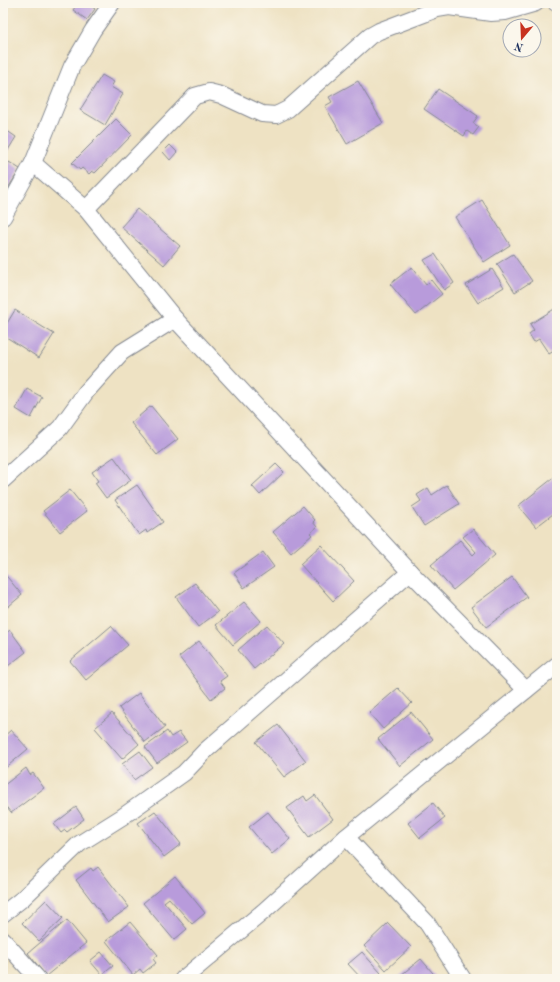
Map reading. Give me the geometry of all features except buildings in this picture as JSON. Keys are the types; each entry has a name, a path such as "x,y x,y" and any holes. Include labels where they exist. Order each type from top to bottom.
{"street":[{"path":"3,217 33,163 72,66 93,30 112,3"},
{"path":"86,209 195,96 209,92 221,95 262,114 276,115 288,108 370,36 379,31 437,9 449,7 491,13 505,12 536,3"},
{"path":"33,163 86,209 175,319 410,572 526,690"},
{"path":"3,480 60,428 86,392 122,352 175,319"},
{"path":"3,914 22,899 80,844 122,817 184,773 206,751 410,572"},
{"path":"183,979 264,912 346,837 557,665"},
{"path":"346,837 426,923 463,979"},
{"path":"3,940 38,979"}]}
